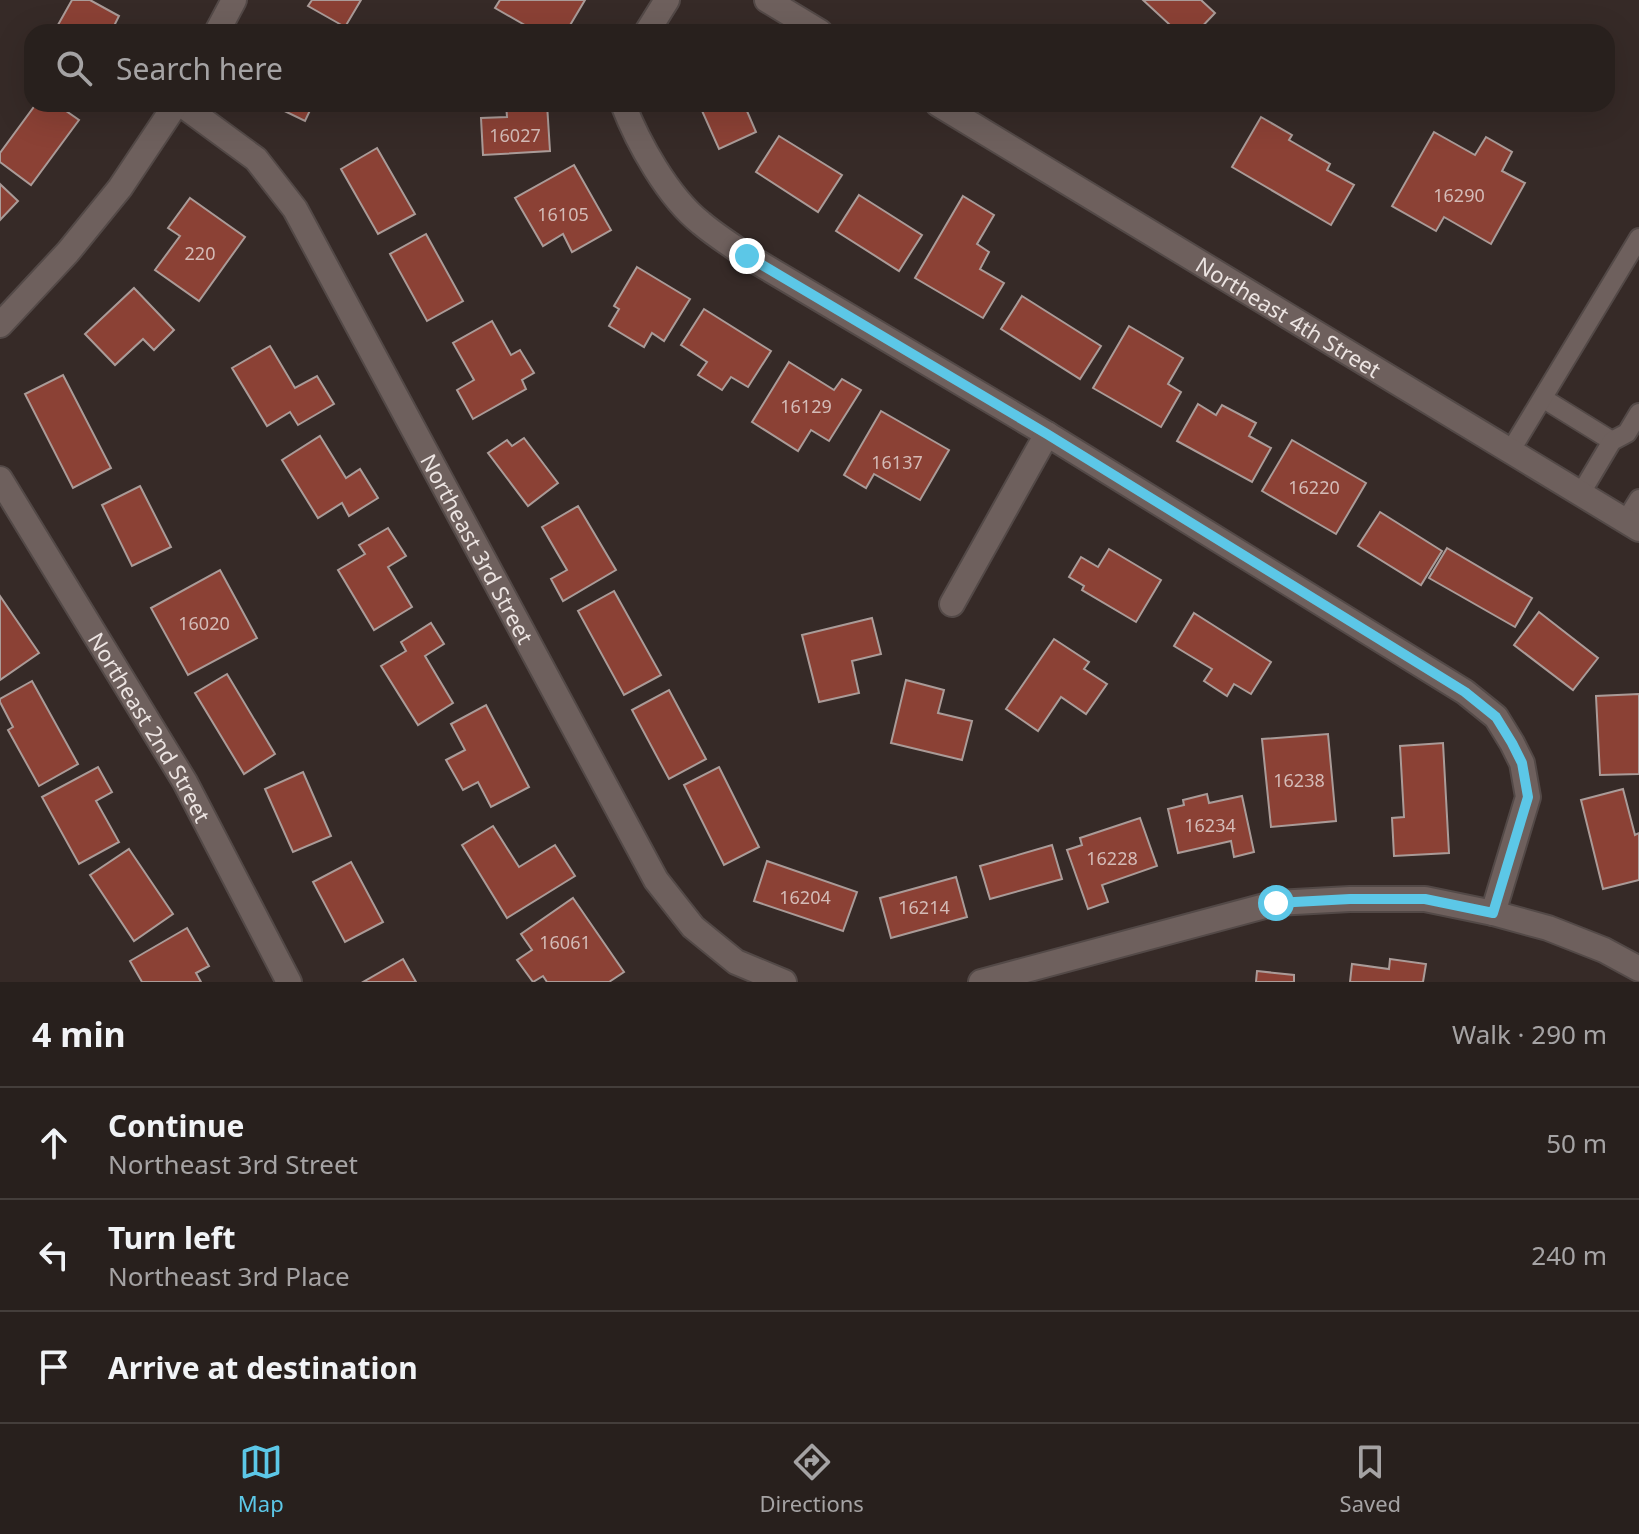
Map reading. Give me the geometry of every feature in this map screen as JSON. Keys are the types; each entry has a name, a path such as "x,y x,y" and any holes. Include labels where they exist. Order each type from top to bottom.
{"street":[{"path":"221,24 234,0"},
{"path":"652,24 667,0"},
{"path":"767,0 807,24"},
{"path":"0,325 49,273 120,188 172,112"},
{"name":"Northeast 3rd Street","path":"189,112 256,159 295,209 656,880 693,927 736,962 784,982"},
{"path":"626,112 633,129 677,200 699,222 747,256 1047,434 1465,692 1496,717 1522,763 1528,797 1493,913"},
{"name":"Northeast 4th Street","path":"951,112 1632,524"},
{"path":"952,604 1047,434"},
{"name":"Northeast 2nd Street","path":"0,479 185,782 289,982"},
{"path":"981,982 1276,903 1350,899 1425,899 1493,913 1548,928 1604,950 1639,969"}],"lane":[{"path":"1511,450 1639,238"},
{"path":"1544,399 1612,441"},
{"path":"1581,493 1612,441 1627,433 1639,413"},
{"path":"1632,524 1639,499"}],"building":[{"path":"72,0 90,0 119,16 115,24 58,24"},
{"path":"312,0 361,0 347,24 340,24 308,6"},
{"path":"500,0 585,0 571,24 523,24 495,8"},
{"path":"1143,0 1201,0 1215,13 1205,24 1169,24"},
{"path":"30,112 68,112 79,120 31,185 0,162 0,153"},
{"path":"286,112 309,112 305,121"},
{"path":"507,112 548,112 550,151 483,155 481,118 507,117"},
{"path":"703,112 747,112 756,132 719,149"},
{"path":"1261,117 1292,135 1289,140 1330,164 1327,170 1354,185 1331,225 1232,167"},
{"path":"1434,132 1475,155 1486,137 1512,152 1502,171 1525,183 1491,244 1444,217 1436,231 1392,206"},
{"path":"779,136 842,175 818,212 756,172"},
{"path":"377,148 415,214 378,234 341,169"},
{"path":"574,165 611,230 572,252 563,234 543,246 515,198"},
{"path":"0,184 18,201 0,220"},
{"path":"859,195 922,235 899,271 836,231"},
{"path":"963,196 994,215 977,244 989,252 980,269 1004,283 983,318 915,278"},
{"path":"190,198 245,237 199,301 155,270 180,236 168,228"},
{"path":"426,234 463,301 427,321 390,254"},
{"path":"637,267 690,299 664,341 652,333 644,347 609,326 619,309 614,306"},
{"path":"134,288 174,330 154,350 143,339 115,365 85,334"},
{"path":"1022,296 1101,346 1080,379 1001,329"},
{"path":"704,309 771,351 748,387 731,377 722,390 698,375 707,362 681,345"},
{"path":"492,321 511,355 520,350 534,373 522,380 526,389 473,419 457,390 474,380 453,343"},
{"path":"1129,326 1183,358 1168,384 1181,392 1161,427 1093,388"},
{"path":"270,346 295,388 317,376 334,404 298,425 290,412 267,426 232,368"},
{"path":"789,362 834,390 842,379 861,390 829,441 811,430 798,451 752,422"},
{"path":"63,375 111,468 73,488 25,394"},
{"path":"1198,404 1216,415 1222,405 1256,423 1249,436 1271,448 1252,482 1177,441"},
{"path":"881,411 949,450 920,500 874,474 866,488 844,475"},
{"path":"320,436 346,478 360,469 378,498 349,516 342,503 318,518 282,460"},
{"path":"524,438 558,483 528,506 488,453 507,440 512,446"},
{"path":"1292,440 1366,483 1336,534 1262,491"},
{"path":"140,486 171,547 132,566 102,505"},
{"path":"578,506 616,570 563,601 551,579 567,570 542,527"},
{"path":"1380,512 1442,551 1421,585 1358,546"},
{"path":"388,528 406,556 388,567 412,607 374,630 338,570 365,554 359,545"},
{"path":"1447,548 1532,598 1515,627 1429,578"},
{"path":"1109,549 1161,580 1136,622 1082,590 1084,586 1069,577 1081,557 1098,567"},
{"path":"220,570 257,638 188,675 151,608"},
{"path":"614,591 661,675 624,695 578,611"},
{"path":"0,596 39,653 0,680"},
{"path":"1539,612 1598,658 1573,690 1514,645"},
{"path":"1194,613 1271,662 1251,694 1234,684 1227,696 1204,681 1212,669 1174,646"},
{"path":"872,618 881,654 852,661 859,693 819,702 802,635"},
{"path":"431,623 444,644 425,656 453,703 418,725 381,666 406,651 401,642"},
{"path":"1054,639 1089,662 1084,669 1107,684 1086,714 1061,697 1038,731 1006,709"},
{"path":"227,674 275,754 244,774 195,693"},
{"path":"906,680 944,690 938,713 972,721 962,760 891,743"},
{"path":"32,681 78,764 39,786 8,730 13,727 0,702 0,699"},
{"path":"669,690 706,759 669,779 632,710"},
{"path":"1639,694 1639,774 1600,775 1596,696"},
{"path":"486,705 529,787 491,807 478,782 463,790 446,760 465,750 451,724"},
{"path":"1328,734 1336,821 1271,827 1262,739"},
{"path":"1443,743 1449,853 1394,856 1392,818 1404,817 1400,746"},
{"path":"98,767 112,792 96,801 119,842 79,864 42,797"},
{"path":"719,767 759,847 724,865 684,785"},
{"path":"303,772 331,836 293,852 265,789"},
{"path":"1623,789 1635,835 1639,833 1639,880 1603,889 1581,800"},
{"path":"1207,794 1209,803 1242,796 1254,852 1234,857 1231,841 1178,853 1168,809 1184,805 1183,800"},
{"path":"1140,818 1157,866 1102,885 1108,902 1088,909 1067,850 1082,845 1080,838"},
{"path":"493,826 519,867 555,845 575,876 507,918 462,845"},
{"path":"1052,845 1062,879 990,899 980,866"},
{"path":"129,849 173,914 134,941 90,875"},
{"path":"767,861 857,892 843,931 754,901"},
{"path":"351,862 383,922 345,942 313,882"},
{"path":"956,877 967,917 891,938 880,898"},
{"path":"573,898 624,972 609,982 547,982 543,976 533,982 517,960 532,950 521,934"},
{"path":"187,928 209,966 196,973 201,982 142,982 130,961"},
{"path":"403,959 416,982 363,982"},
{"path":"1390,959 1426,964 1423,982 1350,982 1352,964 1389,969"},
{"path":"1257,971 1294,975 1294,982 1256,982"}],"route":[{"path":"747,256 1047,434 1465,692 1496,717 1522,763 1528,797 1493,913 1425,899 1276,903"}]}
